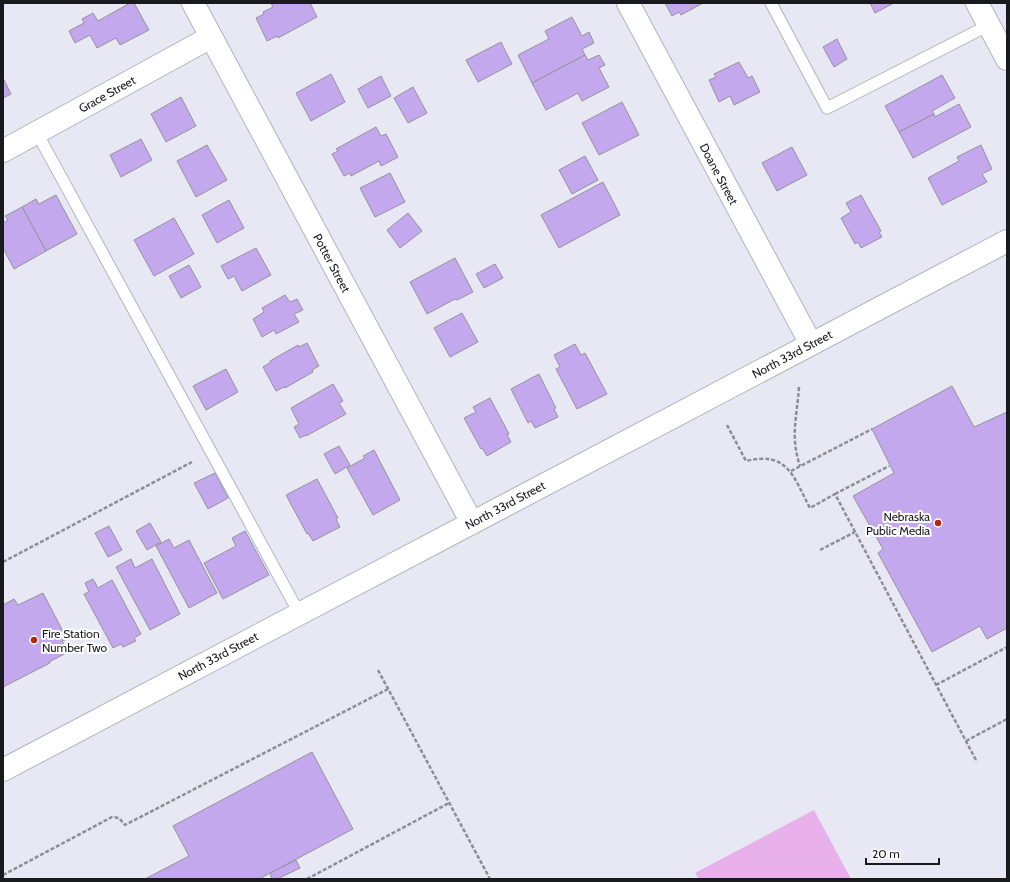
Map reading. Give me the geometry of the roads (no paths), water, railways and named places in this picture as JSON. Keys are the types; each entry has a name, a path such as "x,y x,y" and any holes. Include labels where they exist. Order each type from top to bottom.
{"street":[{"name":"Potter Street","path":"193,3 472,523"},
{"name":"Doane Street","path":"628,3 811,344"},
{"path":"977,3 1007,59"},
{"name":"Grace Street","path":"3,151 211,37"},
{"name":"North 33rd Street","path":"3,770 1007,241"}],"lane":[{"path":"771,3 827,108 989,25"},
{"path":"37,133 299,613"}],"place":[{"name":"Nebraska Public Media","path":"938,523"},
{"name":"Fire Station Number Two","path":"34,640"}]}
